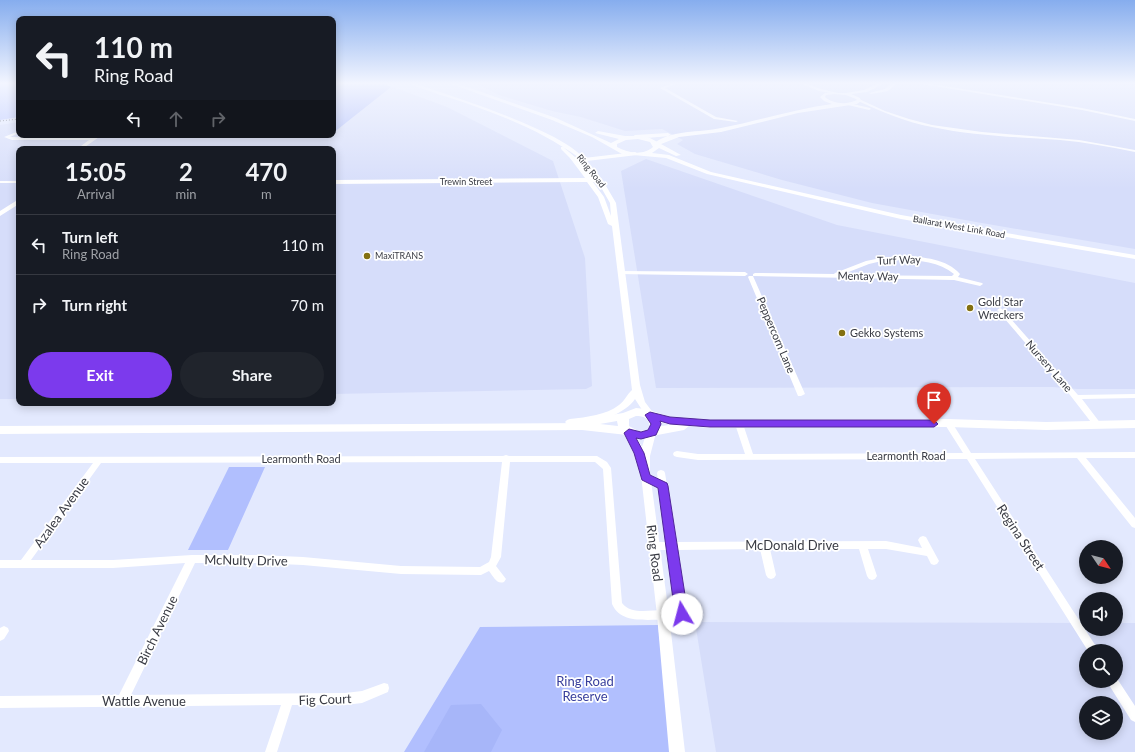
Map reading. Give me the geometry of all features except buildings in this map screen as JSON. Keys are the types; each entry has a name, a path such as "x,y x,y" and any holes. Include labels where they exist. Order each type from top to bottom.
{"main road":[{"path":"550,118 592,135 613,146 615,141 635,137"},
{"path":"562,118 576,122 604,135 625,138"},
{"name":"Ballarat West Link Road","path":"635,137 650,140 693,160 784,189"},
{"path":"638,154 654,150 656,144"},
{"name":"Ballarat West Link Road","path":"613,146 622,152 667,156 709,173 922,221 1135,257"},
{"path":"459,425 602,421 636,412 670,420 710,424"},
{"path":"626,415 622,423 628,432"},
{"path":"649,415 656,424 651,433"},
{"path":"0,424 90,427"},
{"path":"0,430 90,427 459,425 582,426 628,432 641,436 682,426 710,424 948,424 1046,426 1135,424"}],"street":[{"name":"Ring Road","path":"505,118 548,135 578,158 600,180 613,203 634,389 649,415"},
{"path":"713,118 717,125"},
{"path":"718,118 736,121"},
{"path":"635,137 657,136 750,118"},
{"path":"656,144 668,138 722,130 770,118"},
{"path":"901,118 919,124 949,130 991,135 1073,140 1135,151"},
{"path":"522,124 578,158 638,154"},
{"path":"16,133 6,137 12,139 94,139"},
{"path":"84,146 94,139"},
{"path":"578,158 604,152 613,146"},
{"name":"Ring Road","path":"578,158 604,203 610,220 620,272"},
{"name":"Trewin Street","path":"336,182 600,180"},
{"path":"0,182 16,182"},
{"path":"0,214 16,203"},
{"path":"604,203 613,203"},
{"name":"Turf Way","path":"834,276 880,259 926,260 937,262 953,268 957,274 954,278"},
{"name":"Mentay Way","path":"620,272 954,278 980,284"},
{"name":"Peppercorn Lane","path":"750,275 801,394"},
{"name":"Nursery Lane","path":"1000,310 1076,397 1097,424"},
{"name":"Ring Road","path":"626,415 634,389"},
{"path":"570,422 595,419 609,414 627,404 634,389"},
{"path":"1076,397 1135,396"},
{"path":"738,424 750,457"},
{"name":"Regina Street","path":"948,424 1090,644"},
{"name":"Ring Road","path":"628,432 637,447 645,475"},
{"name":"Ring Road","path":"651,433 645,456 645,475 663,614 677,752"},
{"name":"Learmonth Road","path":"677,454 695,457 1135,455"},
{"path":"1079,455 1135,524"},
{"path":"501,579 491,566 497,555 506,458"},
{"name":"Learmonth Road","path":"0,460 590,458 602,462 607,471 617,604 622,610 629,614 663,614"},
{"name":"Azalea Avenue","path":"23,564 99,460"},
{"path":"661,473 684,628"},
{"path":"645,475 663,486"},
{"path":"923,540 934,561"},
{"path":"862,545 872,576"},
{"name":"McDonald Drive","path":"654,546 891,545 930,553"},
{"path":"764,546 771,575"},
{"name":"McNulty Drive","path":"0,564 124,564 192,559 278,560 422,571 476,571 491,566"},
{"name":"Birch Avenue","path":"122,701 192,559"},
{"name":"Fig Court","path":"288,700 351,699 384,688"},
{"path":"1117,688 1135,716"},
{"path":"271,752 288,700"},
{"name":"Wattle Avenue","path":"0,702 288,700"}],"shaded area":[{"path":"336,118 469,118 553,161 585,258 592,386 586,389 336,394 336,146 16,146 16,399 0,399 0,125 16,122 16,138 336,138"},
{"path":"336,118 352,118 336,131"},
{"path":"584,118 1135,118 1135,249 872,203 782,180 695,154 677,144 683,140 662,129 625,131"},
{"path":"646,159 837,225 1135,283 1135,389 1077,389 1053,387 656,388 621,171"},
{"path":"695,622 1079,623 1079,636 1123,636 1123,623 1135,623 1135,752 716,752"},
{"path":"481,704 502,730 491,752 424,752 451,705"}],"green space":[{"path":"0,118 12,118 0,120"},
{"path":"229,467 265,467 228,550 188,550"},
{"name":"Ring Road Reserve","path":"658,625 673,752 404,752 480,627"}],"railway":[{"path":"0,121 16,119"}],"place":[{"name":"MaxiTRANS","path":"367,256"},
{"name":"Gold Star Wreckers","path":"970,308"},
{"name":"Gekko Systems","path":"842,333"}],"route":[{"path":"682,614 663,486 646,477 639,453 629,433 641,436 652,432 656,428 656,424 650,415 670,420 710,424 934,424"}]}
